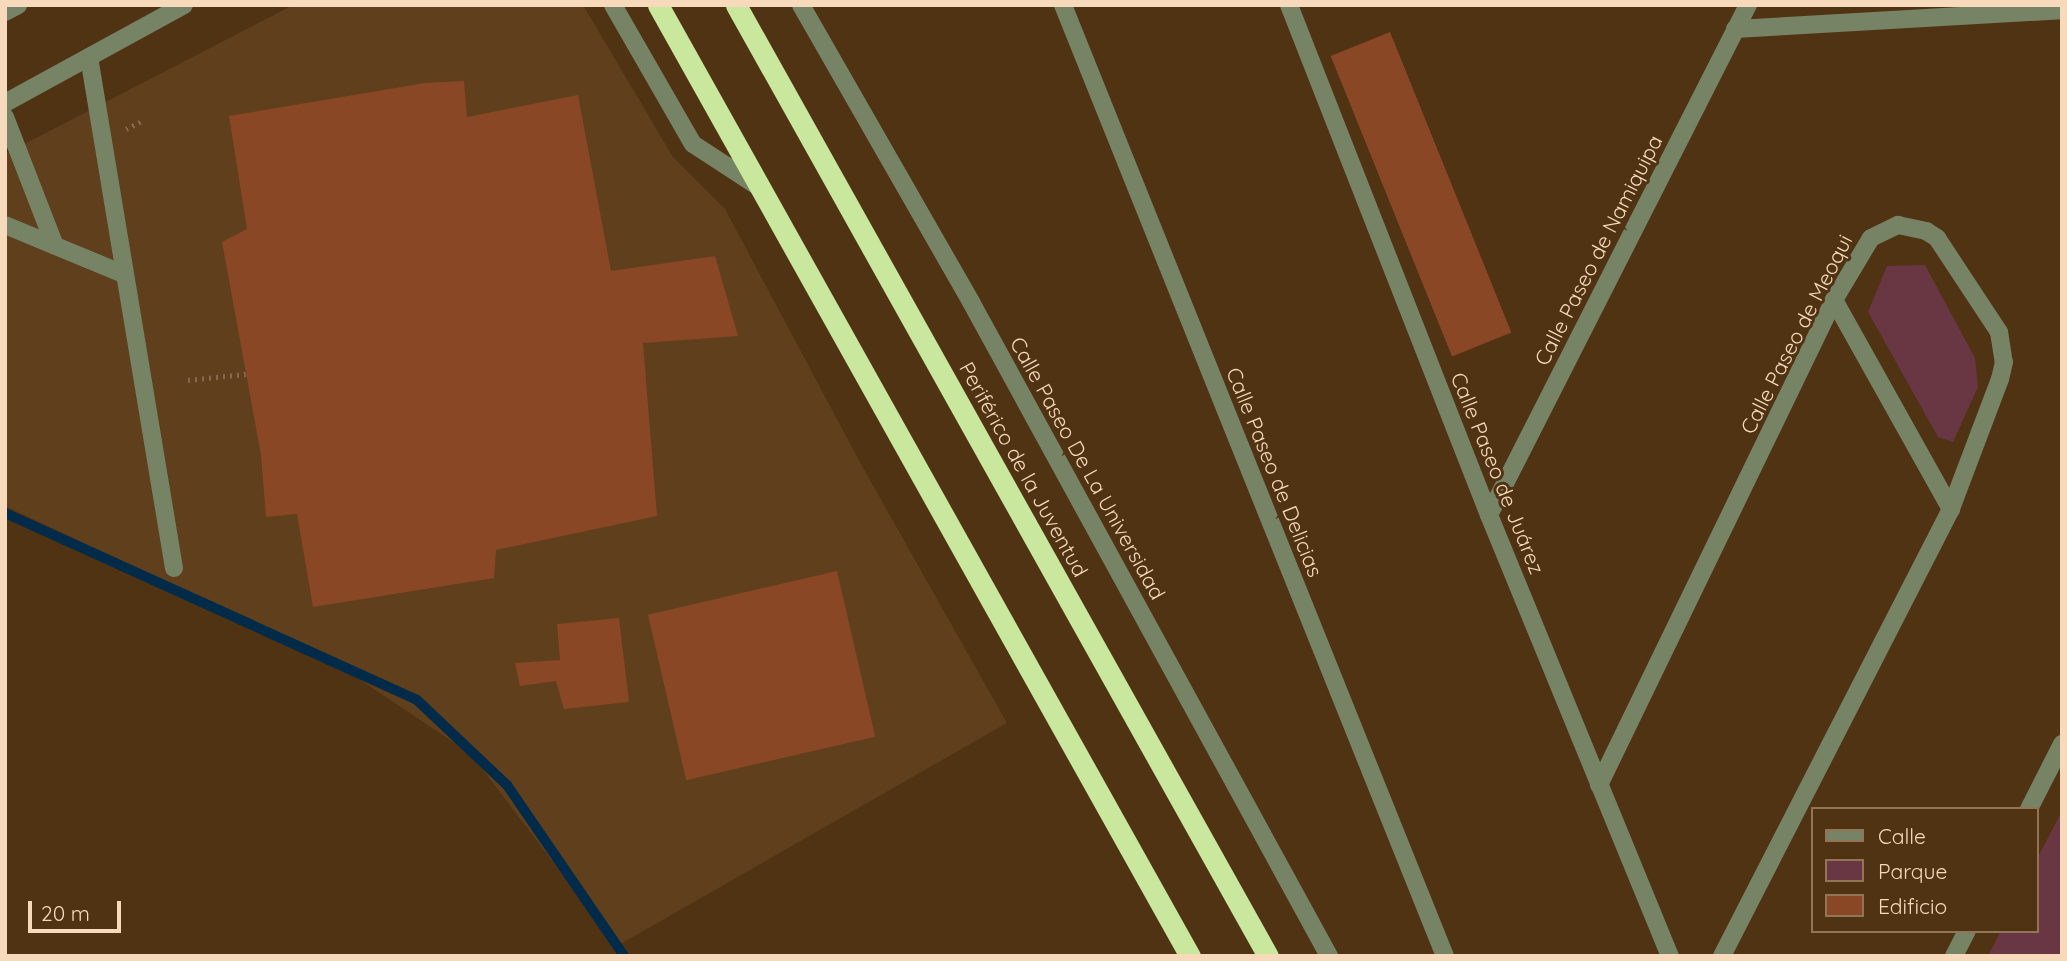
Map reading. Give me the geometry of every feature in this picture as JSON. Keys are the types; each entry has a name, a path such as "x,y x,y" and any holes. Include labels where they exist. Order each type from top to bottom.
{"highway":[{"path":"658,5 1190,956"},
{"name":"Periférico de la Juventud","path":"736,5 1268,956"}],"street":[{"path":"5,12 18,5"},
{"path":"5,103 184,5"},
{"path":"613,5 693,144 759,187"},
{"name":"Calle Paseo De La Universidad","path":"801,5 971,302 1329,956"},
{"name":"Calle Paseo de Delicias","path":"1063,5 1445,956"},
{"name":"Calle Paseo de Juárez","path":"1289,5 1489,515 1670,956"},
{"name":"Calle Paseo de Namiquipa","path":"1489,515 1748,5"},
{"path":"1735,29 2060,10"},
{"path":"89,57 121,273 174,568"},
{"path":"5,117 55,246"},
{"path":"5,225 121,273"},
{"name":"Calle Paseo de Meoqui","path":"1599,785 1834,300 1871,238 1883,229 1912,226 1937,238 1999,332 2004,362 2000,379 1951,509 1722,956"},
{"path":"1834,300 1951,509"},
{"path":"2030,807 2062,744"},
{"path":"1954,956 1966,933"}],"path":[{"path":"188,380 246,374"}],"shaded area":[{"path":"293,5 583,5 673,157 725,209 862,466 1007,723 617,946 471,754 326,657 5,506 5,154"}],"green space":[{"path":"1925,265 1975,358 1978,387 1953,442 1938,437 1868,312 1887,266"},
{"path":"2062,811 2062,956 1988,956 2000,933 2039,933 2039,855"}],"building":[{"path":"1390,32 1511,332 1452,356 1331,56"},
{"path":"464,81 467,117 578,95 611,271 715,256 738,336 643,343 657,516 496,550 494,578 313,607 297,514 266,517 261,455 222,242 247,229 229,116 425,83"},
{"path":"837,571 875,737 686,780 648,615"},
{"path":"619,618 629,702 564,709 556,681 520,686 515,663 560,660 557,624"}],"waterway":[{"path":"5,513 417,700 507,785 624,956"}]}
